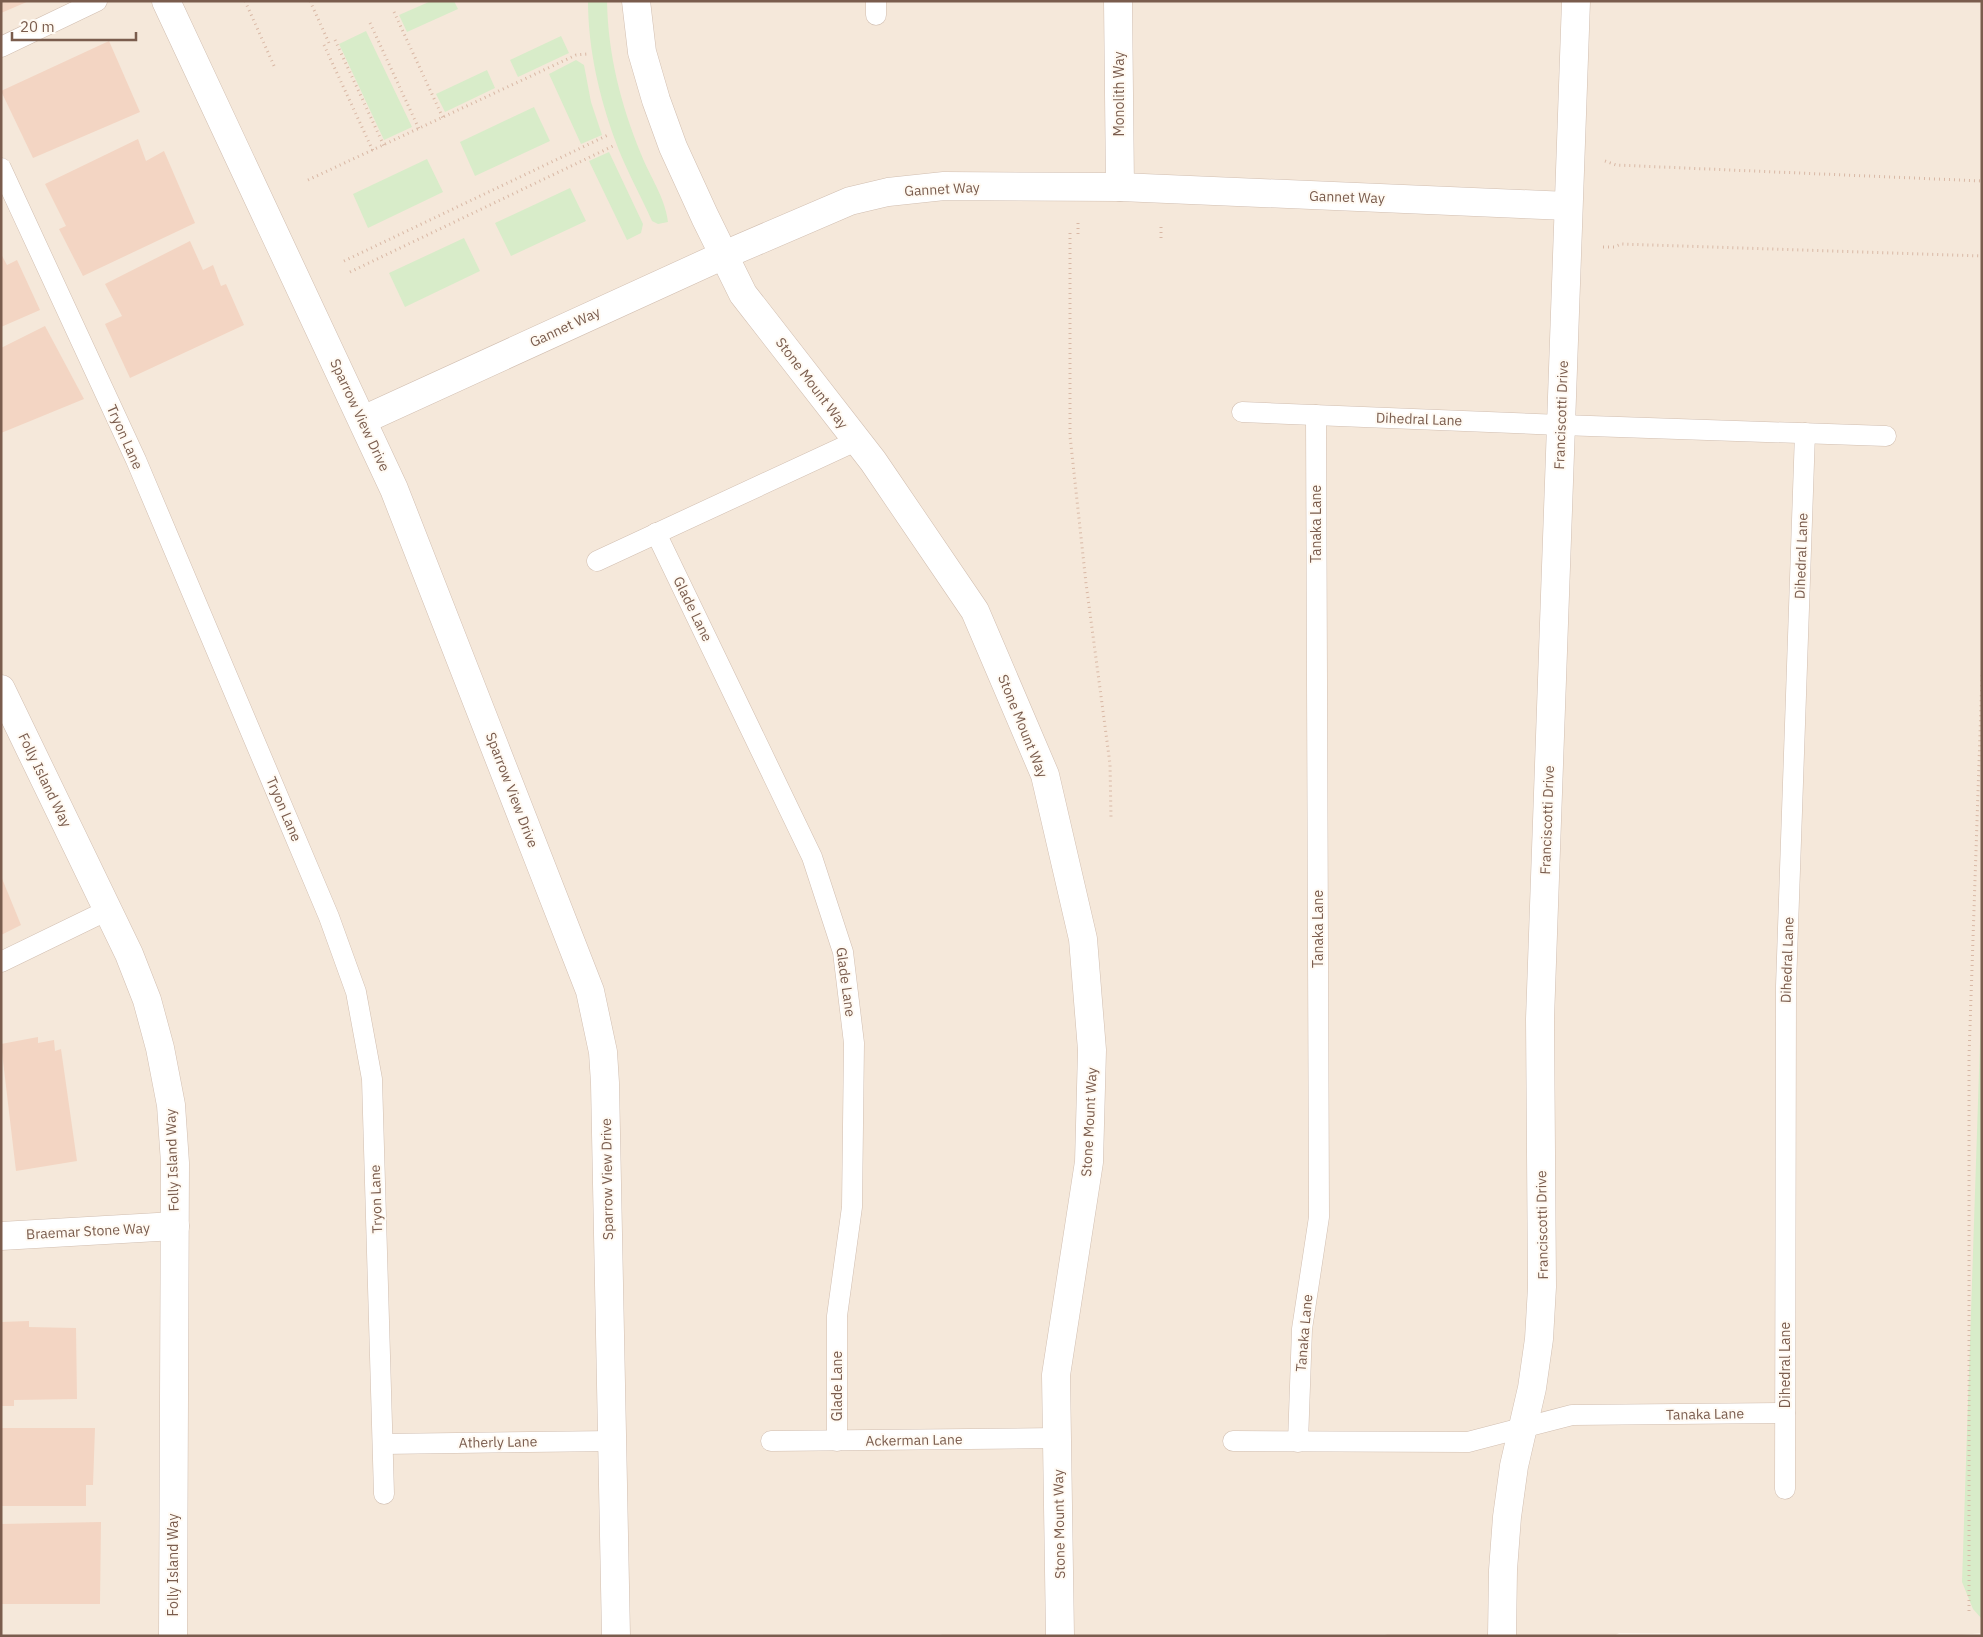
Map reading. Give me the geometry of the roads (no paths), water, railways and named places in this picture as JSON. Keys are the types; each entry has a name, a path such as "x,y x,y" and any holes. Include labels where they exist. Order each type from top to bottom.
{"street":[{"name":"Sparrow View Drive","path":"166,1 394,489 590,991 603,1052 605,1084 616,1636"},
{"name":"Stone Mount Way","path":"636,1 642,52 656,100 674,147 743,294 873,461 975,611 1045,775 1083,939 1092,1050 1090,1162 1056,1375 1060,1636"},
{"name":"Monolith Way","path":"1118,1 1120,187"},
{"name":"Franciscotti Drive","path":"1502,1636 1503,1570 1508,1517 1514,1466 1532,1388 1539,1339 1542,1287 1540,1019 1576,1"},
{"name":"Gannet Way","path":"363,420 724,255 850,202 888,192 944,186 1120,187 1568,206"},
{"name":"Folly Island Way","path":"1,689 133,964 160,1048 170,1105 175,1164 173,1636"},
{"name":"Braemar Stone Way","path":"1,1236 175,1226"}],"lane":[{"path":"1,47 97,1"},
{"name":"Tryon Lane","path":"1,168 143,478 330,917 356,992 372,1079 384,1494"},
{"name":"Dihedral Lane","path":"1242,412 1886,436"},
{"name":"Tanaka Lane","path":"1298,1442 1302,1329 1319,1217 1316,415"},
{"name":"Dihedral Lane","path":"1785,1489 1786,986 1805,433"},
{"path":"597,561 856,441"},
{"name":"Glade Lane","path":"656,533 812,856 844,952 854,1043 852,1207 837,1316 837,1440"},
{"path":"1,962 108,910"},
{"name":"Tanaka Lane","path":"1233,1441 1468,1442 1572,1416 1785,1413"},
{"name":"Ackerman Lane","path":"772,1441 1057,1438"},
{"name":"Atherly Lane","path":"383,1444 612,1441"}]}
